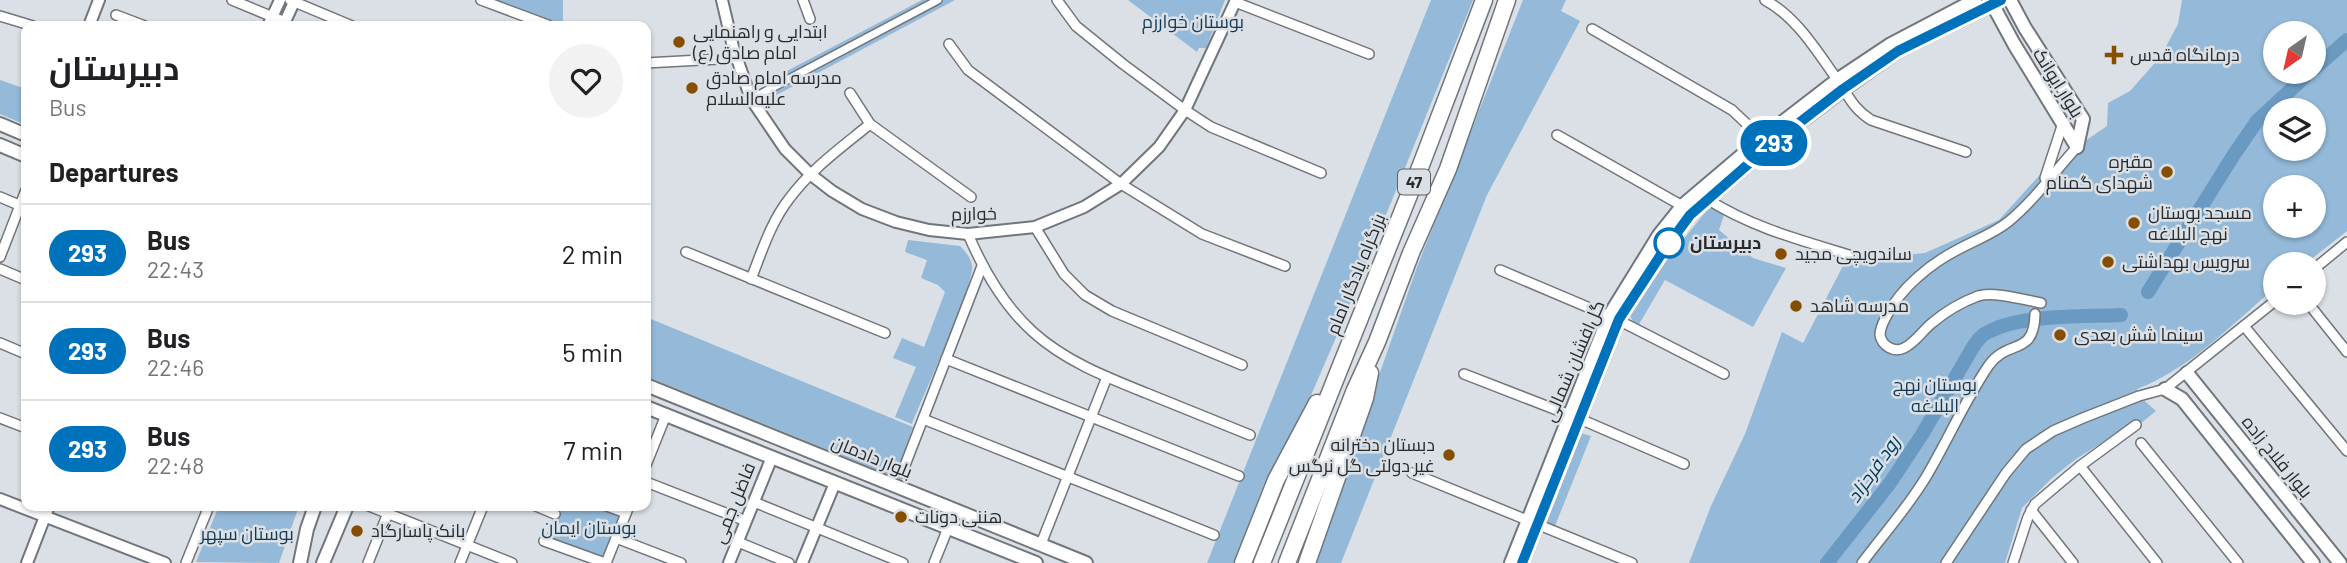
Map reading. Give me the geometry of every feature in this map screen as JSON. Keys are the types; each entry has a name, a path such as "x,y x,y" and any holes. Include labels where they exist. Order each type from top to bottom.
{"highway":[{"name":"بزرگراه یادگار امام","path":"1262,563 1484,0"},
{"name":"47","path":"1287,563 1355,390 1448,169 1507,0"},
{"path":"1307,563 1365,398 1377,342"},
{"path":"1243,563 1276,480 1341,362"}],"main road":[{"name":"گل‌افشان شمالی","path":"1511,563 1533,521 1614,318 1660,256 1688,209 1765,142 1891,44 1975,0"},
{"name":"بلوار ایوانک","path":"2010,0 2084,119 2077,147"},
{"name":"گل‌افشان شمالی","path":"1840,84 1994,2"},
{"name":"بلوار ایوانک","path":"1994,2 2077,147"},
{"path":"0,124 21,133"},
{"name":"گل‌افشان شمالی","path":"1688,209 1707,199 1765,142"},
{"path":"0,145 21,154"},
{"name":"بلوار فلاح زاده","path":"2187,373 2340,563"},
{"name":"بلوار دادمان","path":"651,387 1086,563"},
{"path":"2165,389 2182,399 2313,563"},
{"path":"651,409 1035,563"},
{"path":"290,563 313,511"},
{"path":"323,563 345,511"},
{"name":"گل‌افشان شمالی","path":"1522,563 1533,521"},
{"path":"300,563 307,529"}],"street":[{"path":"91,21 99,0"},
{"path":"232,0 271,21 280,0"},
{"path":"481,0 537,21"},
{"name":"خوارزم","path":"722,0 751,99 785,149 810,174 862,209 885,218 929,230 968,234 1035,227 1084,207 1121,184 1159,147 1185,110 1236,1"},
{"path":"803,0 810,19"},
{"path":"751,99 938,0"},
{"path":"1057,0 1076,26 1185,110 1211,127 1321,173"},
{"path":"1765,0 1784,14 1805,36 1858,111 1871,120 1966,152"},
{"path":"285,21 293,1 340,21"},
{"path":"1236,1 1369,54"},
{"path":"116,15 132,21"},
{"path":"0,16 21,22"},
{"path":"1592,29 1732,110 1765,142"},
{"path":"948,44 968,70 1121,184 1202,234 1285,266"},
{"path":"651,63 737,58"},
{"path":"850,93 870,124 971,197"},
{"path":"2043,185 2063,123"},
{"path":"751,279 770,230 788,200 810,174 870,124"},
{"path":"1557,135 1688,209"},
{"path":"2041,303 1981,295 1955,307 1932,323 1906,348 1890,348 1880,335 1882,325 1904,291 1953,251 2006,224 2077,147"},
{"path":"0,197 21,206"},
{"path":"1707,199 1735,216 1768,230 1849,255"},
{"path":"0,257 21,211"},
{"path":"1035,227 1064,274 1085,295 1112,311 1242,365"},
{"path":"968,234 982,266 1010,306 1032,331 1064,355 1107,377 1250,435"},
{"path":"2326,259 2347,242"},
{"path":"686,252 885,332"},
{"path":"902,473 982,266"},
{"path":"0,269 21,278"},
{"path":"1500,271 1614,318 1724,374"},
{"path":"1946,563 2006,473 2026,449 2053,431 2083,418 2165,389 2263,311"},
{"path":"1862,563 1924,479 1975,387 1992,362 1998,354 2026,342 2034,329 2035,314"},
{"path":"2318,315 2347,352"},
{"path":"2244,326 2347,451"},
{"path":"0,343 21,352"},
{"path":"946,359 1239,476"},
{"path":"1464,374 1575,417 1684,464"},
{"path":"1041,544 1107,377"},
{"path":"651,448 666,415"},
{"path":"0,418 21,426"},
{"path":"923,419 1214,535"},
{"path":"2013,563 2031,510 2080,466 2136,425"},
{"path":"2141,443 2238,563"},
{"name":"فاضل جمی","path":"729,563 772,457"},
{"path":"2080,466 2157,563"},
{"path":"1412,473 1632,563"},
{"path":"802,563 835,482"},
{"path":"651,484 746,522"},
{"path":"0,499 21,507"},
{"path":"754,502 903,563"},
{"path":"2031,510 2073,563"},
{"path":"30,511 165,563"},
{"path":"27,563 47,511"},
{"path":"186,563 207,511"},
{"path":"383,511 512,563"},
{"path":"460,563 481,511"},
{"path":"548,511 555,514"},
{"path":"544,541 605,563 628,511"},
{"path":"368,563 388,513"},
{"path":"934,563 948,528"},
{"path":"616,537 681,563"},
{"path":"737,542 789,563"}],"green space":[{"path":"489,0 563,0 563,21 547,21"},
{"path":"922,0 955,0 769,99 764,83"},
{"name":"بوستان خوارزم","path":"1128,0 1225,0 1206,48 1199,48 1197,52"},
{"path":"1431,0 1473,0 1341,326 1299,423 1264,484 1234,563 1207,563"},
{"path":"1523,0 1566,0 1561,11 1580,21 1487,195 1341,563 1313,563 1417,267"},
{"name":"بوستان نهج البلاغه","path":"2182,0 2347,0 2347,231 2320,252 2263,252 2263,299 2193,358 2137,389 2139,396 2156,411 2140,424 2135,422 2076,459 2022,508 2005,563 1689,563 1711,506 1745,434 1782,332 1803,343 1846,260 1925,253 1999,220 2047,167 2107,126 2108,103 2130,91 2161,56 2178,24"},
{"path":"0,80 21,87 21,123 0,114"},
{"path":"1711,205 1724,215 1719,230 1753,258 1786,268 1753,327 1665,280 1638,326 1634,324 1630,315 1655,275"},
{"path":"908,240 960,246 972,265 957,317 912,424 895,417 916,367 893,358 902,338 924,347 945,292 938,285 921,278 927,260 905,252"},
{"path":"651,319 913,427 895,477 651,378"},
{"path":"1580,433 1591,436 1555,526 1544,521"},
{"name":"بوستان سپهر","path":"217,511 297,511 279,563 196,562"},
{"name":"بوستان ایمان","path":"556,511 610,511 620,515 604,557 546,536"}],"waterway":[{"name":"رود فرحزاد","path":"2326,58 2347,40"},
{"name":"رود فرحزاد","path":"2148,292 2257,121 2297,84"},
{"name":"رود فرحزاد","path":"1827,563 1890,483 1983,335 2002,326 2035,319 2121,315"}],"bus line":[{"name":"293","path":"1522,563 1619,319 1690,215 1769,146 1843,89 1898,51 2001,0"}],"place":[{"name":"ابتدایی و راهنمایی امام صادق (ع)","path":"679,42"},
{"name":"درمانگاه قدس","path":"2114,55"},
{"name":"مدرسه امام صادق علیه‌السلام","path":"692,88"},
{"name":"مقبره شهدای گمنام","path":"2167,172"},
{"name":"مسجد بوستان نهج البلاغه","path":"2134,223"},
{"name":"دبیرستان","path":"1669,243"},
{"name":"ساندویچی مجید","path":"1781,254"},
{"name":"سرویس بهداشتی","path":"2108,262"},
{"name":"مدرسه شاهد","path":"1796,306"},
{"name":"سینما شش بعدی","path":"2060,335"},
{"name":"دبستان دخترانه غیر دولتی گل نرگس","path":"1449,455"},
{"name":"هننی دونات","path":"901,517"},
{"name":"بانک پاسارگاد","path":"357,531"}]}
